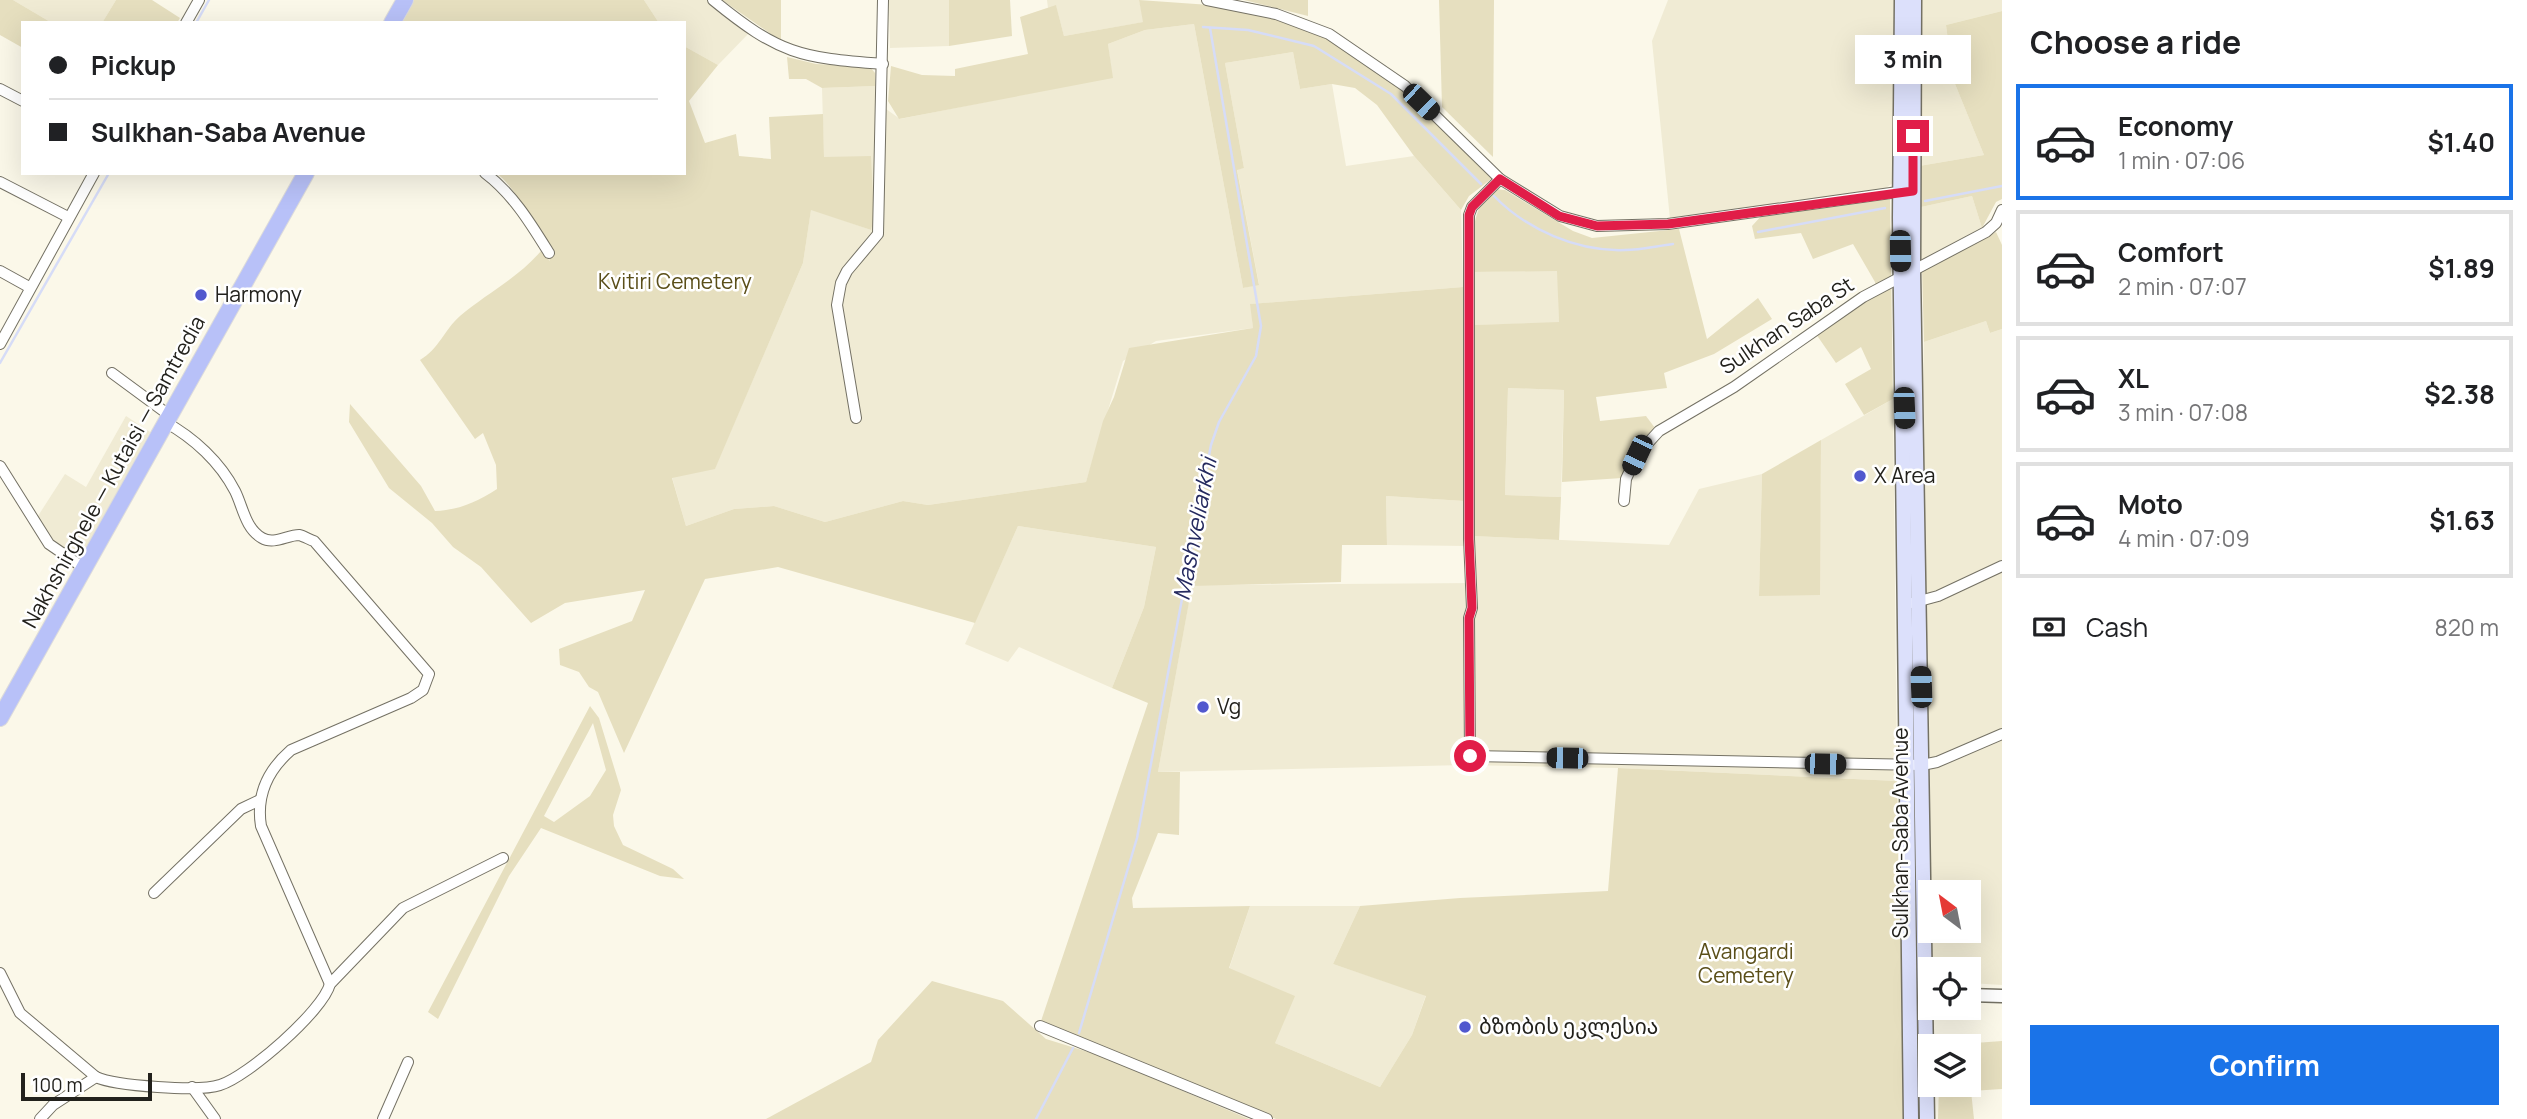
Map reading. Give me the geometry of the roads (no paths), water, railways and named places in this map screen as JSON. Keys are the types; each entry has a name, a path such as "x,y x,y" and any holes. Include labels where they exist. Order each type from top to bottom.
{"main road":[{"path":"393,21 405,0"},
{"name":"Sulkhan-Saba Avenue","path":"1902,0 1914,765 1920,957"},
{"name":"Sulkhan-Saba Avenue","path":"1906,191 1914,0"},
{"name":"Nakhshirghele — Kutaisi — Samtredia","path":"0,718 305,175"},
{"name":"Sulkhan-Saba Avenue","path":"1911,1119 1919,1020"},
{"name":"Sulkhan-Saba Avenue","path":"1922,1020 1927,1119"}],"street":[{"path":"187,21 199,0"},
{"path":"713,0 765,39 791,52 819,59 883,64"},
{"path":"856,418 837,305 838,293 848,271 878,234 883,0"},
{"path":"1208,0 1276,14 1329,34 1405,86 1500,179 1559,216 1597,226 1668,224 1906,191"},
{"path":"0,89 21,101"},
{"path":"0,344 93,175"},
{"path":"488,175 500,184 520,208 549,253"},
{"path":"1500,179 1472,207 1469,215 1469,539 1472,608 1469,618 1470,756 1914,765 1937,762 2002,734"},
{"path":"0,182 68,217"},
{"path":"2002,210 1996,223 2002,235"},
{"name":"Sulkhan Saba St","path":"1624,501 1626,479 1637,455 1659,431 1734,387 1863,297 1986,232 1996,223"},
{"path":"0,271 29,287"},
{"path":"112,373 209,456 234,489 250,527 263,539 279,540 300,535 314,541 429,674 423,690 411,698 291,750 277,762 260,800 261,826 330,984"},
{"path":"0,466 49,544 84,568"},
{"path":"1912,603 1938,596 2002,566"},
{"path":"154,893 241,809 260,800"},
{"path":"0,974 20,1013 96,1077 113,1083 192,1087 221,1085 250,1068 306,1017 328,993 330,984 403,908 503,858"},
{"path":"1981,995 2002,996"},
{"path":"1040,1026 1266,1119"},
{"path":"383,1119 408,1062"},
{"path":"40,1119 53,1105 96,1077"},
{"path":"192,1087 215,1119"}],"waterway":[{"path":"197,21 209,0"},
{"path":"1203,27 1248,30 1314,46 1391,94 1481,184"},
{"name":"Mashveliarkhi","path":"1079,1033 1137,838 1211,445 1219,422 1256,356 1261,326 1210,28"},
{"path":"0,363 108,175"},
{"path":"1925,201 2002,186"},
{"path":"1494,196 1521,219 1537,228 1589,247 1625,250 1673,244"},
{"path":"1758,232 1885,208"},
{"name":"Mashveliarkhi","path":"1036,1119 1073,1048"}],"place":[{"name":"Harmony","path":"201,295"},
{"name":"X Area","path":"1860,476"},
{"name":"Vg","path":"1203,707"},
{"name":"ბზობის ეკლესია","path":"1465,1027"}],"park label":[{"name":"Kvitiri Cemetery","path":"675,282"},
{"name":"Avangardi Cemetery","path":"1746,964"}]}
